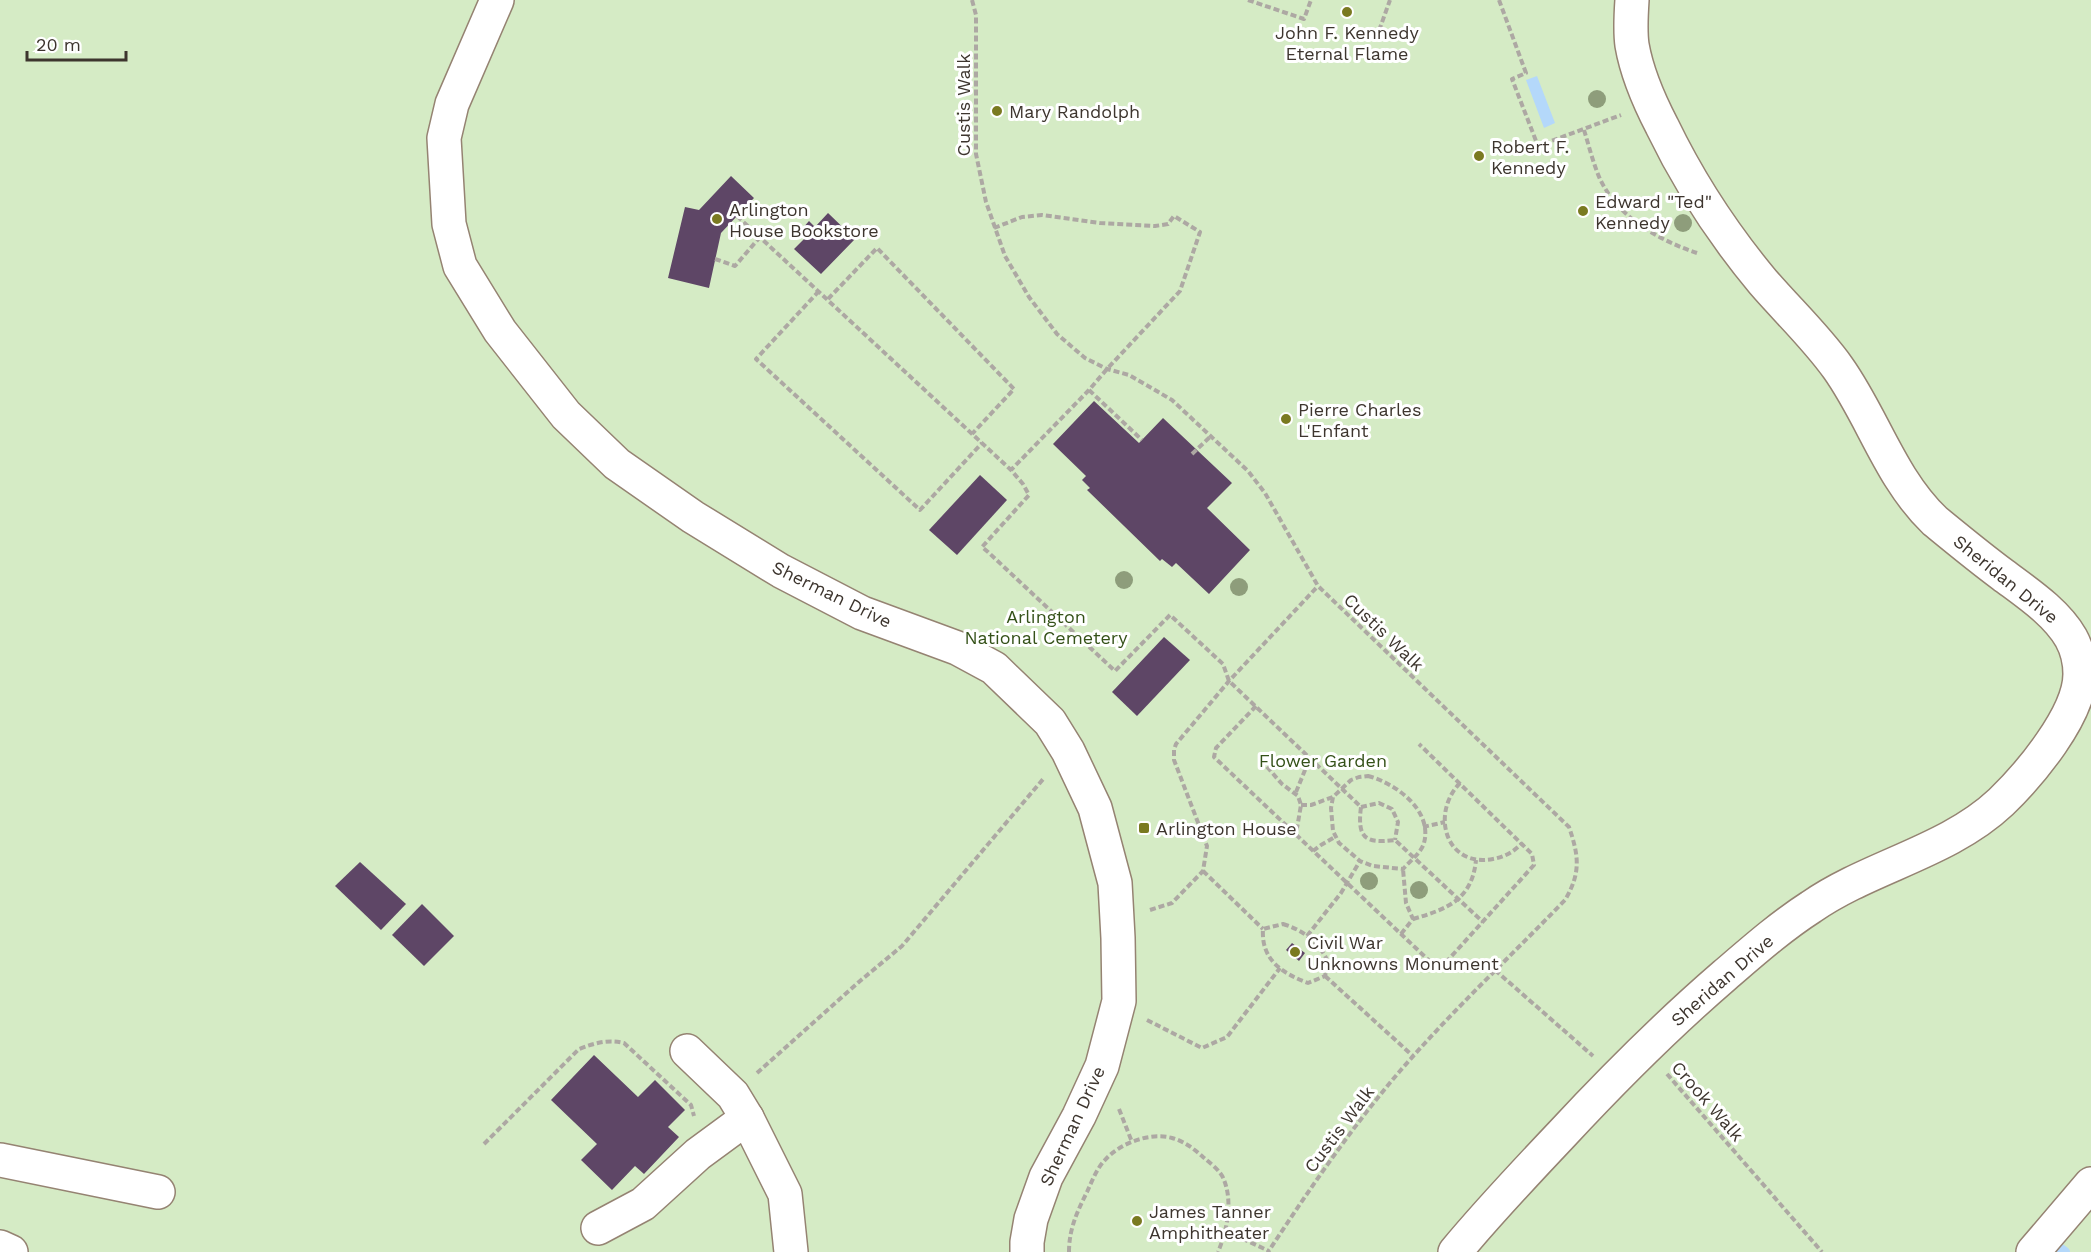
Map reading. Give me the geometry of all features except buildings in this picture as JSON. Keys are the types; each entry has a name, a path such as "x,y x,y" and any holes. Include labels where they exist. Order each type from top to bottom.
{"lane":[{"name":"Sherman Drive","path":"497,0 452,104 444,138 448,224 460,266 500,331 566,415 617,464 693,517 781,571 862,613 957,648 994,668 1050,722 1068,751 1095,808 1115,883 1119,1001 1102,1066 1079,1116 1046,1177 1031,1219 1027,1252"},
{"name":"Sheridan Drive","path":"1455,1252 1627,1065 1713,986 1804,912 1826,897 1957,834 1986,814 2019,782 2045,752 2069,711 2080,678 2078,657 2072,639 2065,629 2043,607 1928,514 1892,464 1838,367 1763,281 1700,195 1675,154 1639,73 1631,34 1632,0"},
{"path":"687,1051 740,1106 785,1194 791,1252"},
{"path":"598,1228 643,1204 698,1154 740,1106"},
{"path":"0,1160 158,1192"},
{"path":"2032,1252 2091,1184"},
{"path":"0,1247 10,1252"}],"path":[{"name":"Custis Walk","path":"972,0 976,15 976,154 984,194 994,228 1012,269 1049,324 1085,358 1107,369 1129,375 1172,400 1248,471 1265,493 1318,586 1569,827 1577,850 1577,871 1572,888 1565,900 1495,969 1413,1056 1354,1127 1269,1251"},
{"path":"1248,0 1304,19 1311,0"},
{"path":"1376,39 1390,0"},
{"path":"1498,0 1526,73 1512,79 1538,146 1626,114"},
{"path":"1584,130 1600,178 1619,207 1652,233 1700,254"},
{"path":"994,228 1022,218 1042,215 1100,223 1155,226 1168,224 1174,216 1200,232 1180,291 1011,470"},
{"path":"737,216 1011,470 1023,484 1029,495 982,547 1115,671 1170,615 1223,664 1229,681 1361,807"},
{"path":"716,259 735,266 760,237"},
{"path":"828,299 877,248 1014,389 972,434"},
{"path":"819,291 756,359 920,510 982,443"},
{"path":"1089,390 1142,440"},
{"path":"1192,454 1211,435"},
{"path":"1117,917 1172,903 1203,871 1207,846 1177,770 1174,750 1180,738 1229,681 1318,586"},
{"path":"1256,706 1216,748 1214,757 1439,970 1534,865 1532,854 1522,843 1419,744"},
{"path":"740,1106 860,981 902,946 1068,751"},
{"path":"1296,792 1310,758"},
{"path":"1261,760 1282,784 1296,792 1301,805 1296,835"},
{"path":"1301,805 1311,805 1334,797 1351,780 1359,777 1368,776 1387,782 1410,800 1424,827 1424,842 1414,858 1403,869"},
{"path":"1460,783 1447,804 1445,822 1448,838 1453,847 1461,854 1476,860 1504,856 1522,843"},
{"path":"1334,797 1331,815 1335,837 1348,852 1360,861 1373,866 1403,869"},
{"path":"1361,807 1379,803 1392,809 1398,822 1395,840"},
{"path":"1361,807 1359,823 1365,837 1373,842 1395,840 1483,921"},
{"path":"1424,827 1445,822"},
{"path":"1313,851 1335,837"},
{"path":"1401,934 1413,919 1440,911 1459,899 1474,874 1476,860"},
{"path":"1306,936 1348,884 1360,861"},
{"path":"1403,869 1406,903 1413,919"},
{"path":"1203,871 1263,929 1265,952 1280,968 1294,978 1308,983 1324,976"},
{"path":"1263,929 1283,924 1306,936 1324,952 1328,962 1324,976"},
{"path":"1119,1001 1149,1022 1202,1048 1227,1037 1280,968"},
{"name":"Crook Walk","path":"1495,969 1605,1067 1660,1065 1822,1252"},
{"path":"1324,976 1413,1056"},
{"path":"484,1144 579,1049 611,1040 624,1043 691,1105 695,1114 693,1122"},
{"path":"1124,1122 1132,1142"},
{"path":"1069,1252 1072,1223 1099,1167 1114,1151 1132,1142 1152,1137 1171,1137 1190,1146 1211,1163 1224,1180 1228,1205 1226,1231 1218,1252"},
{"path":"1226,1231 1269,1251"}],"green space":[{"name":"Arlington National Cemetery","path":"0,0 2091,0 2091,1252 0,1252"}],"water":[{"path":"1537,76 1555,123 1544,128 1526,80"}],"waterway":[{"path":"2061,1249 2065,1252"}],"place":[{"name":"John F. Kennedy Eternal Flame","path":"1347,12"},
{"name":"Mary Randolph","path":"997,111"},
{"name":"Robert F. Kennedy","path":"1479,156"},
{"name":"Edward \"Ted\" Kennedy","path":"1583,211"},
{"name":"Arlington House Bookstore","path":"717,219"},
{"name":"Pierre Charles L'Enfant","path":"1286,419"},
{"name":"Arlington House","path":"1144,828"},
{"name":"Civil War Unknowns Monument","path":"1295,952"},
{"name":"James Tanner Amphitheater","path":"1137,1221"}],"park label":[{"name":"Flower Garden","path":"1323,760"}]}
